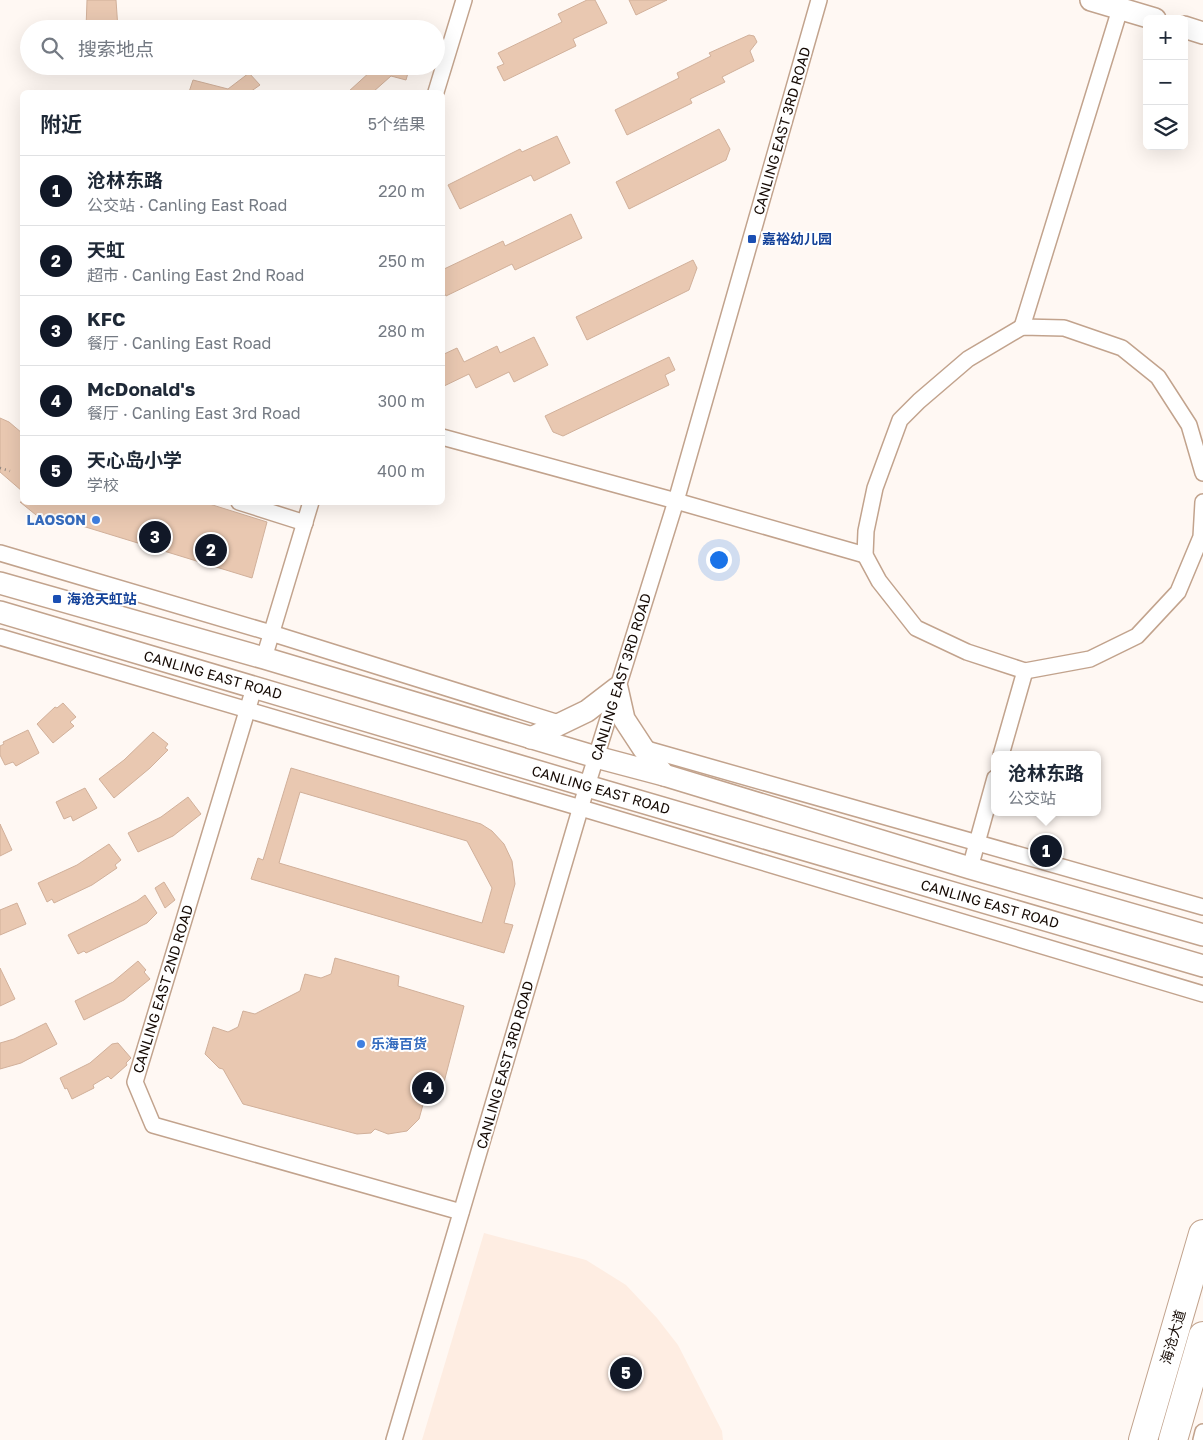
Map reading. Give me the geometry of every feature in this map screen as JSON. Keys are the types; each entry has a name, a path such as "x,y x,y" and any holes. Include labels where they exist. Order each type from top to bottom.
{"highway":[{"name":"海沧大道","path":"1143,1440 1203,1234"},
{"name":"海沧大道","path":"1173,1440 1203,1336"}],"street":[{"path":"445,62 464,0"},
{"name":"CANLING EAST 3RD ROAD","path":"394,1440 587,786 676,501 819,0"},
{"path":"1091,0 1143,16"},
{"path":"1022,327 1120,9"},
{"path":"1188,28 1203,33"},
{"path":"437,90 441,75"},
{"path":"1203,473 1190,425 1158,377 1122,348 1064,328 1022,327 968,359 900,420 875,488 866,532 865,555 879,581 916,628 967,652 1025,671 1090,659 1137,636 1178,592 1201,537 1203,502"},
{"path":"445,438 865,555"},
{"path":"248,505 305,523"},
{"path":"264,658 310,505"},
{"path":"0,553 271,633 562,724"},
{"path":"0,583 264,658 596,757 664,775 970,868 1203,935"},
{"name":"CANLING EAST ROAD","path":"0,612 1203,966"},
{"path":"0,637 1203,994"},
{"path":"1002,751 1025,671"},
{"name":"CANLING EAST 2ND ROAD","path":"254,688 135,1082 153,1125 461,1212"},
{"path":"531,738 587,712 617,688 624,719 664,775"},
{"path":"643,748 1203,906"},
{"path":"970,868 991,792"},
{"path":"1201,1440 1203,1432"}],"path":[{"path":"0,468 10,471"}],"shaded area":[{"path":"484,1233 586,1260 626,1285 657,1318 678,1345 722,1431 723,1440 422,1440"}],"building":[{"path":"87,0 116,0 117,20 86,20"},
{"path":"587,0 595,0 607,23 573,39 576,46 504,81 497,67 504,64 498,53 562,22 558,14"},
{"path":"629,0 667,0 636,15"},
{"path":"749,35 754,36 757,42 750,51 754,61 722,77 725,82 690,99 692,103 627,135 615,110 679,78 677,73 711,56 709,53"},
{"path":"246,75 251,75 260,85 253,90 190,90 193,80 228,89"},
{"path":"367,75 407,75 406,80 391,76 375,90 350,90"},
{"path":"719,129 730,149 726,160 629,209 616,182"},
{"path":"557,136 570,163 534,181 531,175 460,209 448,185 520,149 522,152"},
{"path":"571,214 582,238 515,270 512,264 446,296 445,269 503,241 505,246"},
{"path":"693,260 697,268 689,290 587,340 576,317"},
{"path":"534,337 548,365 514,382 509,372 476,388 469,374 445,386 445,354 457,348 464,362 497,346 500,353"},
{"path":"669,357 675,370 665,375 669,385 563,436 553,432 545,416"},
{"path":"0,418 9,422 20,431 20,489 0,472"},
{"path":"24,505 213,505 267,522 252,578 66,521 53,522 41,519"},
{"path":"63,703 76,717 70,722 74,726 53,743 37,724 55,707 57,708"},
{"path":"28,730 39,753 16,766 13,762 5,765 0,755 0,746 4,744 3,742"},
{"path":"153,732 168,744 165,748 168,750 114,798 99,779 124,760"},
{"path":"291,768 481,824 492,831 504,844 512,861 515,884 504,923 513,925 504,953 251,879 258,858 263,860","holes":["300,792 467,841 492,888 482,923 279,863"]},
{"path":"85,788 97,808 73,821 71,816 64,819 56,802"},
{"path":"188,797 201,814 173,836 138,852 128,833 161,817"},
{"path":"0,824 12,850 0,856"},
{"path":"109,844 121,860 115,865 117,868 92,885 54,903 52,899 47,902 38,883 77,865"},
{"path":"164,882 175,900 165,908 155,888"},
{"path":"145,895 157,913 147,923 86,953 84,951 78,954 68,935 137,901"},
{"path":"17,903 26,924 0,935 0,910"},
{"name":"乐海百货","path":"335,958 399,976 398,986 464,1006 443,1086 433,1097 424,1101 419,1119 407,1131 388,1134 375,1129 371,1133 357,1134 243,1104 223,1069 219,1068 205,1054 213,1027 228,1032 238,1027 243,1011 255,1014 300,991 305,974 321,978 331,974"},
{"path":"138,961 146,970 144,972 150,979 124,1000 84,1020 75,1001 113,982"},
{"path":"0,968 15,999 0,1006"},
{"path":"46,1023 57,1044 21,1063 0,1069 0,1043 14,1039"},
{"path":"118,1043 131,1058 126,1063 127,1065 111,1079 108,1076 93,1085 94,1088 72,1099 60,1078 90,1063 112,1044"}],"place":[{"name":"嘉裕幼儿园","path":"752,239"},
{"name":"LAOSON","path":"96,520"},
{"name":"KFC","path":"155,537"},
{"name":"天虹","path":"211,550"},
{"name":"海沧天虹站","path":"57,599"},
{"name":"沧林东路","path":"1046,851"},
{"name":"乐海百货","path":"361,1044"},
{"name":"McDonald's","path":"428,1088"},
{"name":"天心岛小学","path":"626,1373"}]}
